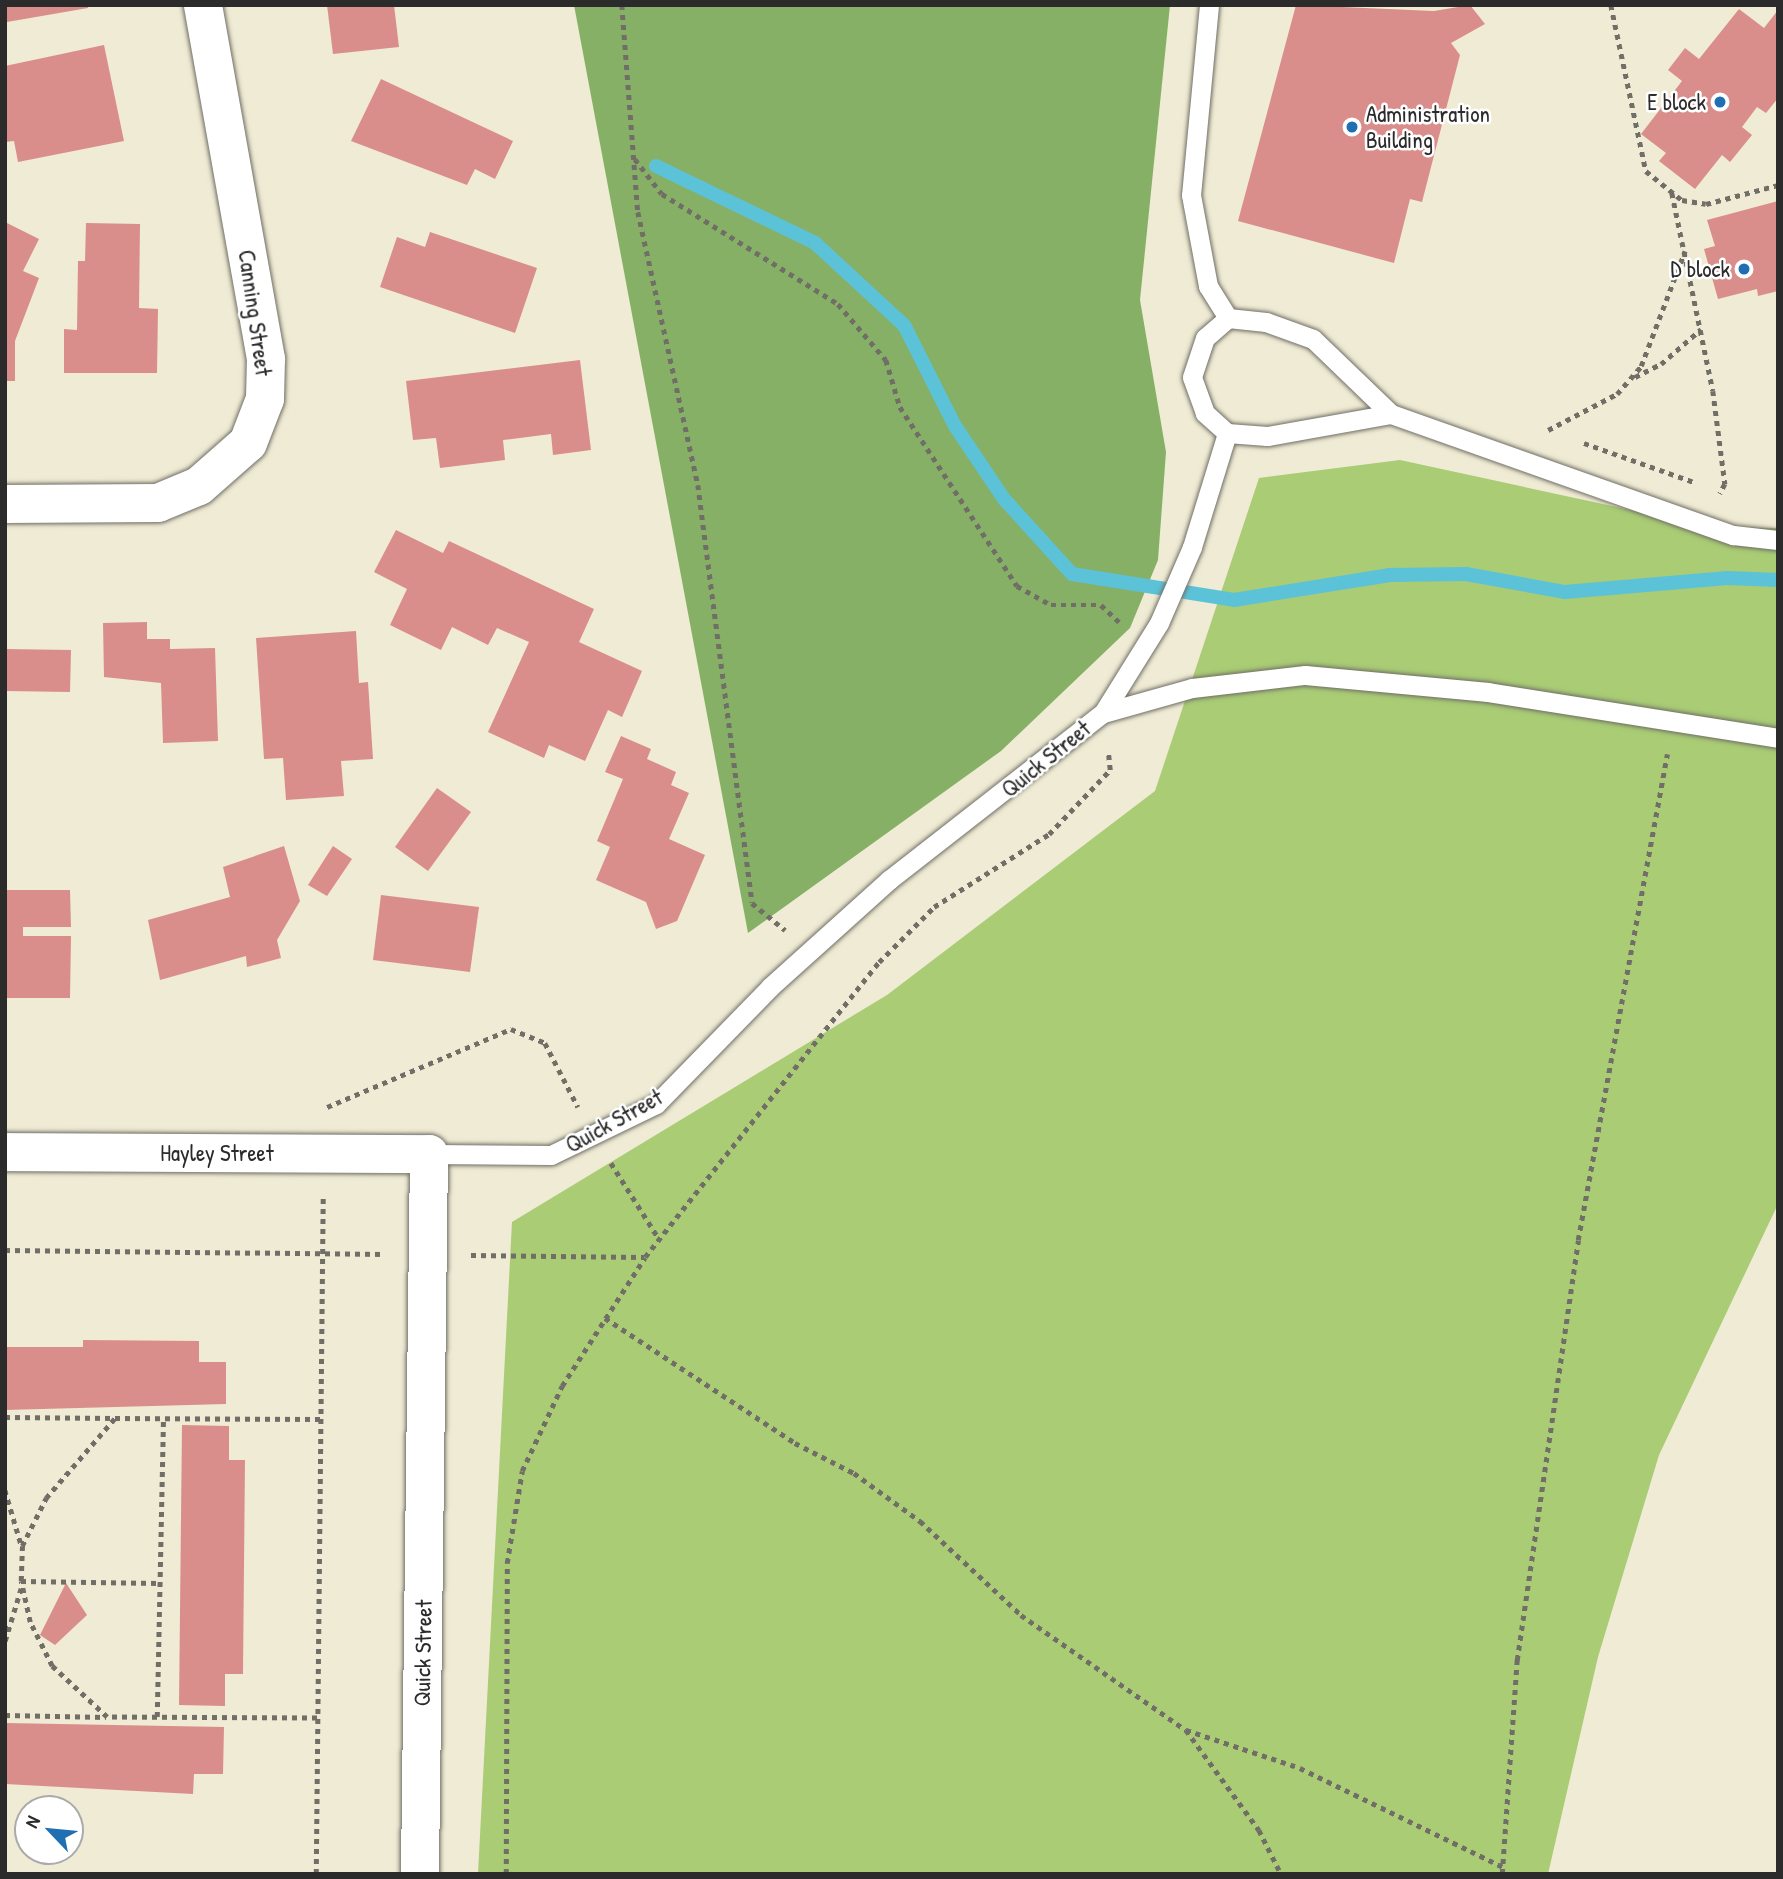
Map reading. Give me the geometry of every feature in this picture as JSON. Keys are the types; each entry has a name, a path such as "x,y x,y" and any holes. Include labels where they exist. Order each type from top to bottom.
{"street":[{"name":"Canning Street","path":"5,504 158,503 199,486 248,443 265,399 266,359 203,5"},
{"name":"Hayley Street","path":"5,1152 429,1154"},
{"name":"Quick Street","path":"421,1874 429,1154"}],"lane":[{"path":"1209,5 1191,195 1208,286 1228,318"},
{"path":"1391,414 1267,436 1227,433 1205,413 1192,377 1205,338 1228,318 1266,322 1313,339 1391,414 1709,527 1778,540"},
{"name":"Quick Street","path":"429,1154 551,1155 656,1104 810,951 889,880 1103,713 1144,652 1159,624 1192,547 1227,433"},
{"path":"1103,713 1192,688 1305,675 1488,692 1778,738"}],"path":[{"path":"622,5 638,212 698,485 752,903 810,951"},
{"path":"1611,5 1640,153 1646,171 1672,193 1706,204 1778,185"},
{"path":"635,158 662,194 838,304 886,360 900,407 1017,586 1051,605 1101,605 1144,652"},
{"path":"1672,193 1702,328 1726,484 1709,527"},
{"path":"1548,430 1617,394 1631,379 1685,250"},
{"path":"1631,379 1661,364 1702,328"},
{"path":"506,1874 507,1563 522,1471 562,1386 659,1238 879,962 934,907 1049,834 1110,770 1103,713"},
{"path":"1502,1874 1517,1660 1576,1253 1673,721"},
{"path":"313,1111 511,1029 545,1043 593,1135 659,1238"},
{"path":"316,1874 324,1154"},
{"path":"5,1250 645,1257"},
{"path":"605,1318 795,1443 854,1473 920,1521 1021,1615 1186,1730 1300,1768 1503,1867"},
{"path":"5,1417 320,1419"},
{"path":"22,1546 46,1498 115,1418"},
{"path":"157,1717 163,1419"},
{"path":"5,1490 22,1546 21,1581 5,1641"},
{"path":"21,1581 159,1583"},
{"path":"21,1581 30,1622 52,1666 107,1717"},
{"path":"5,1715 317,1718"},
{"path":"1186,1730 1259,1829 1281,1874"}],"green space":[{"path":"574,5 1170,5 1140,300 1166,452 1158,560 1130,628 1001,751 748,933"},
{"path":"1400,460 1709,527 1778,528 1778,1204 1659,1455 1598,1657 1548,1874 478,1874 512,1222 887,995 1155,791 1259,478"}],"building":[{"path":"5,5 88,5 88,8 7,22"},
{"path":"327,5 394,5 399,47 333,54"},
{"name":"Administration Building","path":"1296,5 1434,11 1470,5 1485,24 1451,43 1460,55 1422,202 1410,199 1394,263 1238,221"},
{"name":"E block","path":"1739,9 1764,28 1778,10 1778,98 1766,113 1757,107 1742,127 1752,135 1730,162 1722,155 1695,189 1659,161 1666,153 1641,134 1682,81 1668,70 1685,48 1699,59"},
{"path":"104,45 124,141 18,162 14,141 5,142 5,66"},
{"path":"381,79 513,141 495,179 475,169 467,185 351,141"},
{"name":"D block","path":"1778,201 1778,291 1758,296 1757,289 1718,299 1704,249 1715,246 1707,220"},
{"path":"5,222 39,239 23,271 39,278 15,341 15,381 5,381"},
{"path":"86,223 140,224 139,308 158,309 157,373 64,373 64,329 77,330 78,261 85,261"},
{"path":"430,232 537,268 515,333 380,287 397,237 425,247"},
{"path":"580,360 591,450 553,455 551,434 503,440 505,460 440,468 436,438 413,440 406,381"},
{"path":"396,530 443,553 449,541 594,609 579,642 642,671 622,717 608,710 585,761 549,745 544,758 488,732 529,642 497,628 488,645 452,627 441,650 390,625 407,589 374,572"},
{"path":"147,622 147,639 170,639 170,649 215,648 218,741 163,743 161,683 104,677 103,623"},
{"path":"356,631 359,683 368,682 373,759 341,761 344,796 286,800 283,758 264,759 256,638"},
{"path":"5,649 71,650 70,692 5,691"},
{"path":"621,736 651,749 647,759 676,772 671,785 689,793 669,839 705,855 677,921 656,929 646,902 596,880 610,847 597,841 623,779 605,772"},
{"path":"437,788 471,812 428,871 395,847"},
{"path":"284,846 300,901 277,940 281,958 247,967 246,956 160,980 148,920 230,897 223,867"},
{"path":"333,846 352,859 327,896 308,885"},
{"path":"5,890 70,890 71,927 23,927 23,936 71,936 70,998 5,998"},
{"path":"381,895 479,907 470,972 373,960"},
{"path":"83,1340 199,1341 199,1362 226,1362 226,1404 5,1410 5,1347 83,1347"},
{"path":"182,1425 229,1426 229,1460 245,1460 243,1674 225,1674 225,1706 179,1705"},
{"path":"66,1583 87,1615 55,1645 40,1635"},
{"path":"5,1723 224,1727 223,1774 194,1774 193,1794 5,1784"}],"waterway":[{"path":"656,166 815,243 904,325 955,426 1004,499 1072,574 1234,600 1390,575 1466,574 1565,592 1727,578 1778,580"}],"place":[{"name":"E block","path":"1720,102"},
{"name":"Administration Building","path":"1352,127"},
{"name":"D block","path":"1744,269"}]}
